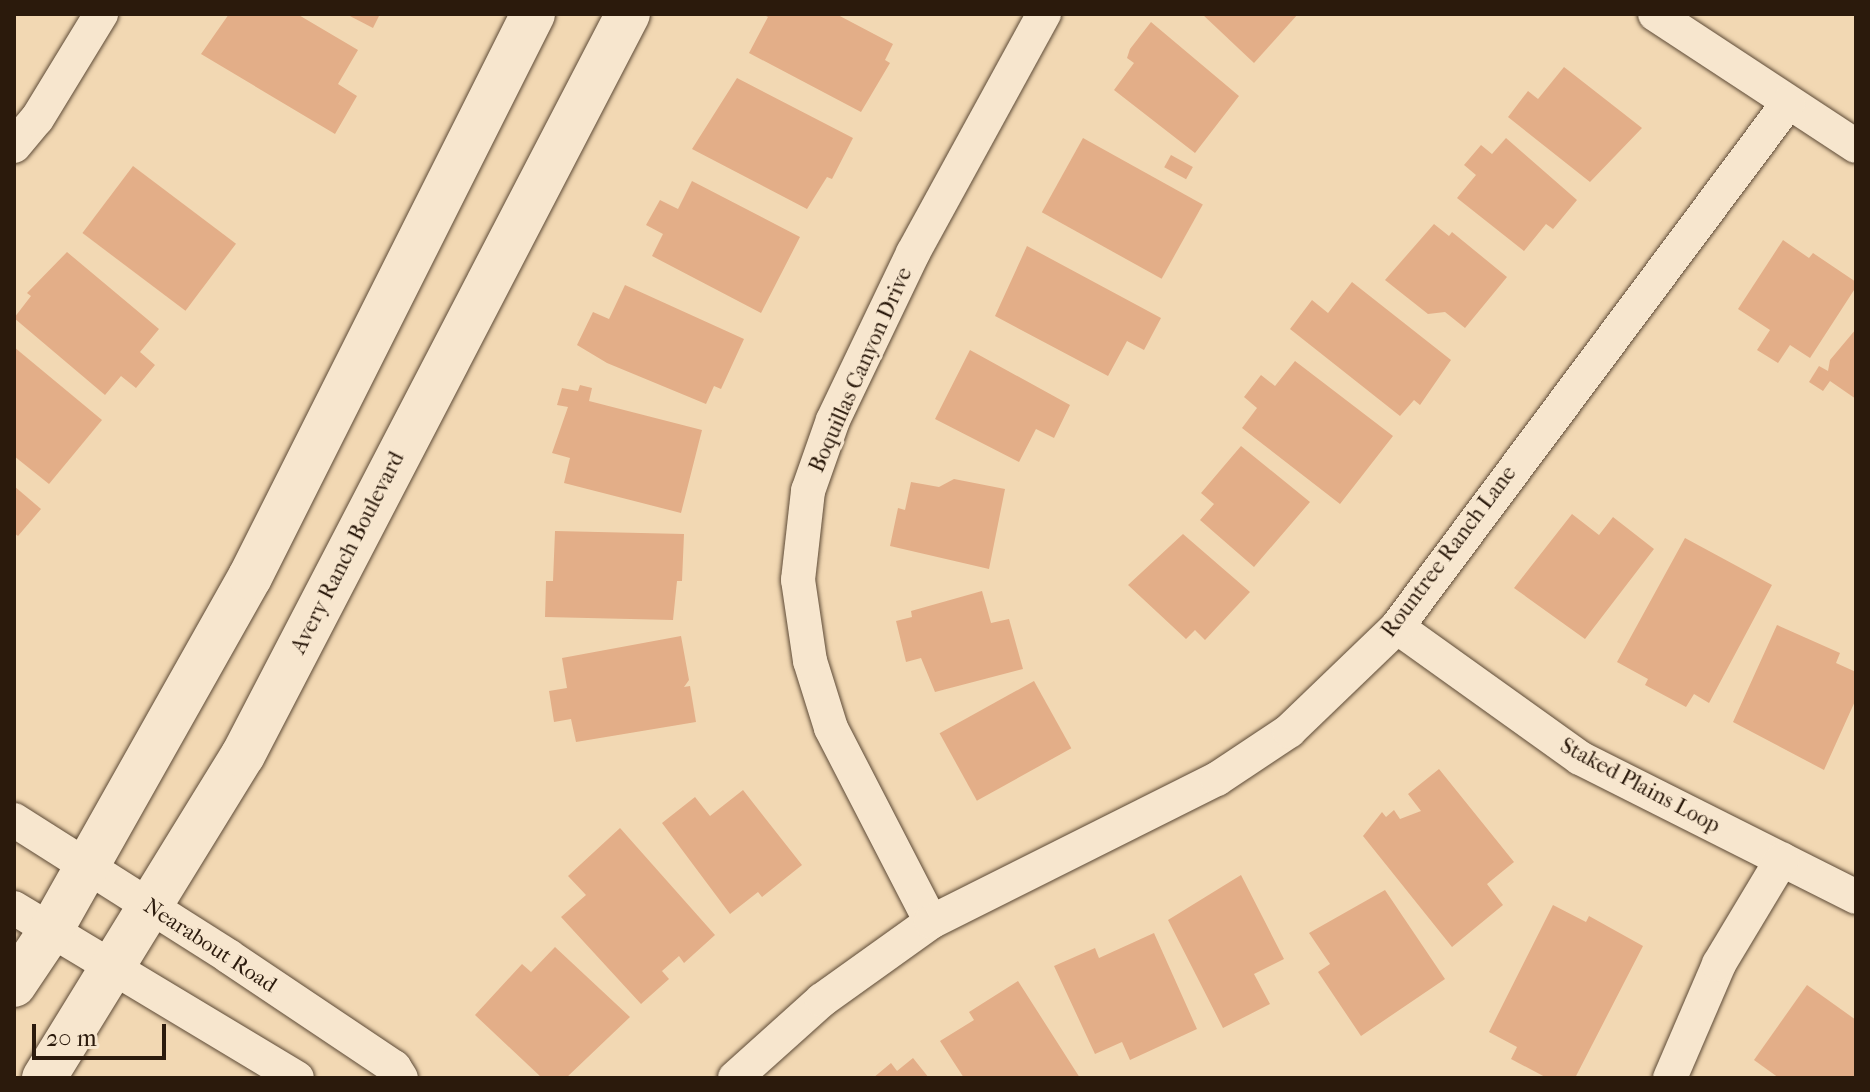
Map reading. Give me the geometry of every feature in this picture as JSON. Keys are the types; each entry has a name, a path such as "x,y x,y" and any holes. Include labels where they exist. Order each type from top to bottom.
{"main road":[{"path":"14,985 51,930 250,577 533,14"},
{"name":"Avery Ranch Boulevard","path":"44,1078 243,755 628,14"}],"street":[{"path":"14,146 37,119 101,14"},
{"name":"Boquillas Canyon Drive","path":"931,922 831,728 810,661 798,580 808,491 833,420 913,253 1044,14"},
{"path":"1655,14 1856,146"},
{"name":"Rountree Ranch Lane","path":"735,1078 822,1000 931,922 1217,779 1289,731 1397,627 1788,103"},
{"name":"Staked Plains Loop","path":"1397,627 1580,758 1856,897"},
{"name":"Nearabout Road","path":"14,820 394,1067 401,1078"},
{"path":"1670,1078 1719,964 1782,859"},
{"path":"14,908 297,1078"}],"building":[{"path":"229,14 297,14 358,50 338,84 357,96 335,134 201,54"},
{"path":"346,14 380,14 373,28"},
{"path":"762,14 836,14 893,44 885,60 890,63 861,112 749,53 768,17"},
{"path":"1202,14 1298,14 1254,63"},
{"path":"1151,22 1239,96 1195,153 1114,90 1134,63 1127,58 1130,49"},
{"path":"1564,67 1642,128 1590,182 1508,117 1528,91 1538,99"},
{"path":"737,78 853,138 832,179 827,177 807,209 692,149"},
{"path":"1083,138 1203,204 1162,279 1042,212"},
{"path":"1506,138 1577,200 1553,229 1546,224 1524,251 1457,198 1476,175 1464,165 1481,145 1492,154"},
{"path":"1171,155 1193,167 1186,179 1164,167"},
{"path":"133,166 236,244 185,311 82,233"},
{"path":"692,181 800,237 761,313 652,256 663,234 646,225 660,200 678,209"},
{"path":"1434,224 1449,236 1452,232 1507,277 1465,328 1445,312 1428,314 1385,280"},
{"path":"1783,240 1809,258 1813,253 1856,282 1856,287 1810,358 1790,345 1778,363 1757,350 1770,330 1738,309"},
{"path":"1027,246 1161,318 1144,350 1127,341 1108,376 995,316"},
{"path":"67,252 159,329 140,352 155,365 136,388 121,376 105,395 14,318 31,296 27,293"},
{"path":"1352,282 1451,360 1420,405 1414,400 1400,416 1290,329 1312,300 1328,313"},
{"path":"625,285 744,339 721,389 714,386 706,404 607,363 577,345 593,312 609,319"},
{"path":"1856,329 1856,399 1830,381 1823,391 1809,382 1819,366 1828,371 1830,360"},
{"path":"14,347 102,420 49,484 14,456"},
{"path":"970,350 1070,405 1054,438 1036,429 1019,462 935,419"},
{"path":"1295,361 1393,436 1340,504 1242,428 1257,408 1244,397 1261,375 1275,386"},
{"path":"580,385 592,388 589,401 702,430 681,513 564,483 570,458 552,453 568,407 557,405 562,388 578,391"},
{"path":"1241,446 1310,502 1254,567 1200,520 1214,504 1201,493"},
{"path":"954,479 1005,489 989,569 890,546 898,508 905,510 911,482 939,487"},
{"path":"14,486 41,509 18,536 14,533"},
{"path":"1572,514 1599,535 1613,517 1654,549 1585,639 1514,588"},
{"path":"555,531 684,534 682,581 677,581 673,620 545,617 546,581 553,581"},
{"path":"1183,534 1250,592 1205,640 1195,630 1186,639 1128,585"},
{"path":"1685,538 1772,585 1709,703 1694,694 1686,707 1645,685 1648,679 1617,662"},
{"path":"982,591 991,623 1009,619 1023,669 935,692 921,658 906,662 896,621 912,617 911,611"},
{"path":"1777,625 1840,653 1836,663 1856,672 1856,699 1824,770 1733,722"},
{"path":"681,636 689,680 684,687 690,686 696,722 576,742 571,719 554,722 549,691 567,688 562,658"},
{"path":"1034,681 1071,748 977,801 940,733"},
{"path":"1439,769 1514,862 1487,884 1503,905 1452,947 1363,836 1382,812 1386,817 1394,810 1400,819 1421,811 1408,794"},
{"path":"743,790 802,865 762,897 758,892 730,914 662,823 695,797 710,816"},
{"path":"620,828 715,935 684,963 679,956 662,971 669,979 641,1004 561,917 586,895 568,876"},
{"path":"1241,875 1284,959 1254,974 1270,1004 1223,1028 1168,920"},
{"path":"1385,890 1445,979 1361,1036 1318,972 1330,964 1309,933"},
{"path":"1553,905 1586,922 1589,916 1643,946 1575,1078 1547,1078 1511,1059 1517,1047 1489,1032"},
{"path":"1154,933 1197,1029 1130,1060 1122,1042 1095,1054 1054,966 1095,948 1099,958"},
{"path":"555,947 630,1017 566,1078 542,1078 475,1015 522,964 531,972"},
{"path":"1018,981 1080,1078 964,1078 940,1041 974,1020 969,1012"},
{"path":"1807,985 1856,1020 1856,1078 1779,1078 1754,1060"},
{"path":"913,1058 929,1078 873,1078 891,1063 897,1071"}]}
